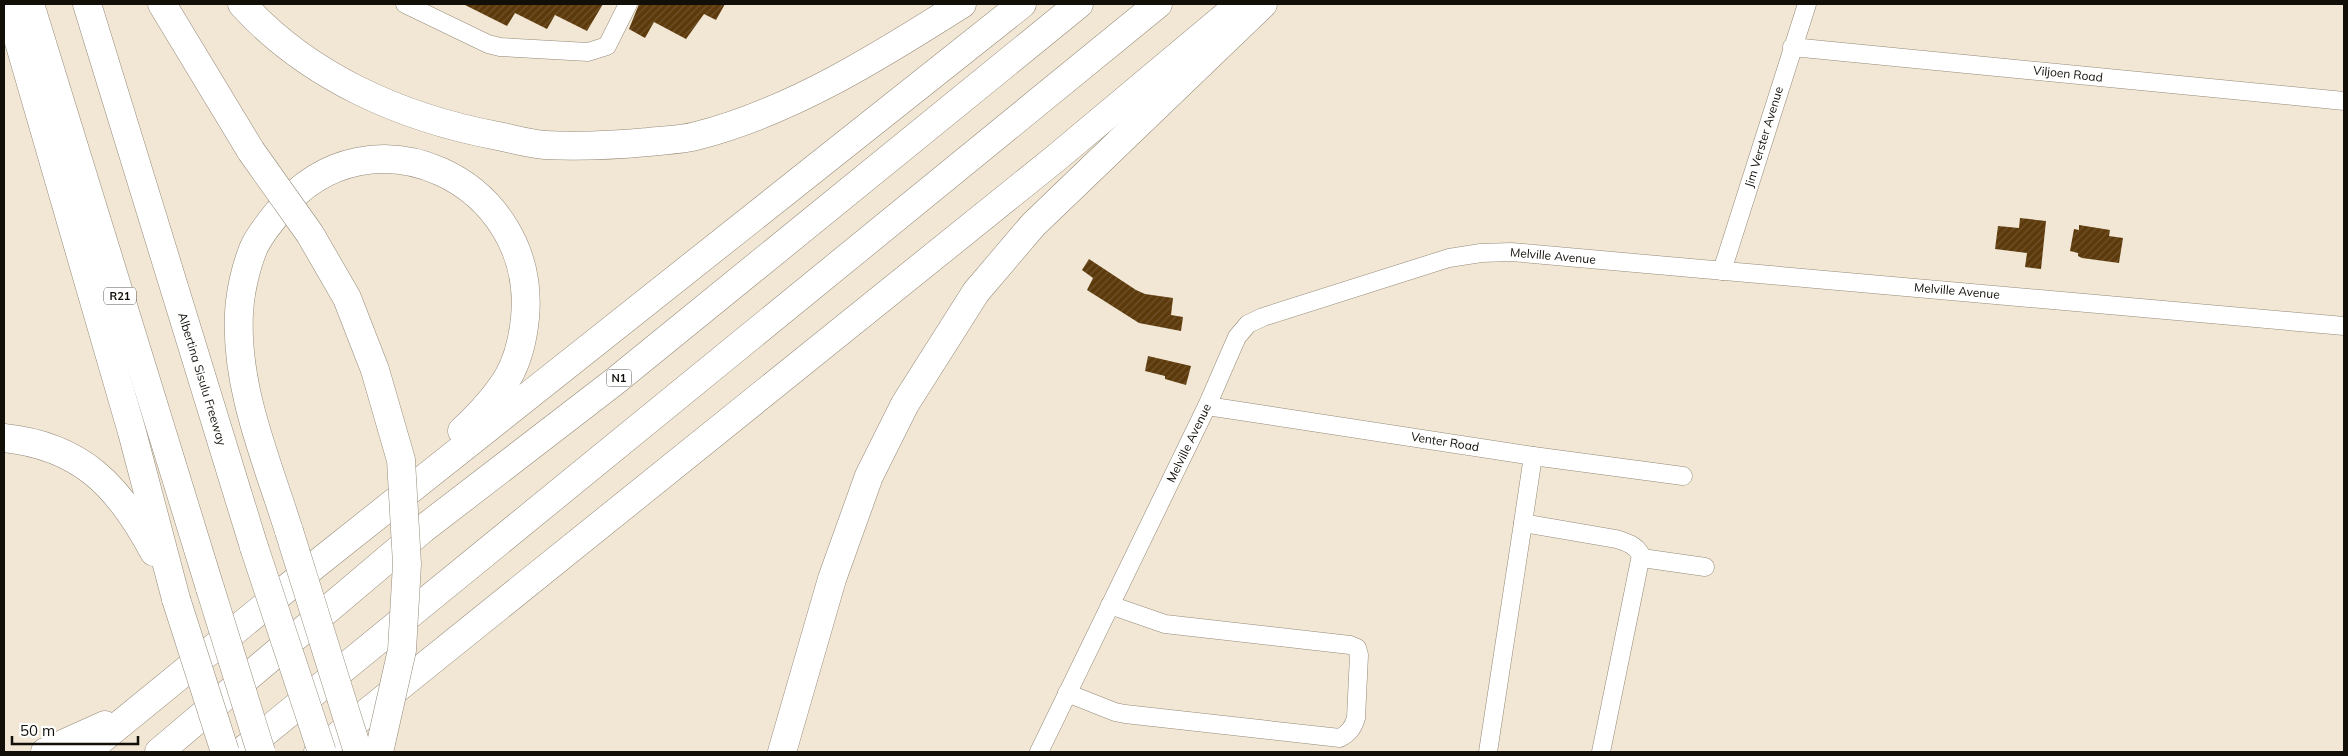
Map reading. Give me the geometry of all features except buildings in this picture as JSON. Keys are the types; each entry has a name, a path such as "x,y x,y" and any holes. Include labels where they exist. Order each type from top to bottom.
{"highway":[{"path":"8,4 129,422 175,595 225,752"},
{"name":"R21","path":"30,4 261,752"},
{"name":"Albertina Sisulu Freeway","path":"87,4 254,546 322,752"},
{"path":"162,4 251,151 310,234 347,298 375,370 400,460 408,564 402,650 379,752"},
{"path":"242,4 265,30 326,74 396,108 466,130 544,145 627,144 695,136 758,115 838,77 962,4"},
{"path":"86,752 319,562 1022,4"},
{"name":"N1","path":"158,752 423,529 614,382 1079,4"},
{"path":"240,752 1158,4"},
{"path":"318,752 1056,158 1240,4"},
{"path":"782,752 832,579 869,476 905,404 976,292 1033,225 1263,4"},
{"path":"319,562 475,419 508,377 523,340 527,299 522,268 512,238 490,206 466,185 436,168 408,161 379,160 348,163 319,175 292,196 254,247 239,311 240,353 247,397 358,752"},
{"path":"4,438 48,447 80,462 105,480 124,503 153,550 175,595"},
{"path":"45,752 101,728 190,669"}],"street":[{"path":"405,4 488,44 516,49 588,52 607,46 628,4"},
{"name":"Jim Verster Avenue","path":"1722,271 1792,48 1808,4"},
{"name":"Viljoen Road","path":"1792,48 2344,101"},
{"name":"Melville Avenue","path":"1039,752 1207,406 1237,337 1248,324 1263,317 1449,258 1481,253 1511,252 2344,326"},
{"name":"Venter Road","path":"1207,406 1533,456 1684,476"},
{"path":"1488,752 1533,456"},
{"path":"1523,523 1616,538 1639,550 1642,558 1601,752"},
{"path":"1642,558 1705,567"},
{"path":"1067,693 1115,712 1174,719 1340,738 1347,734 1353,726 1356,718 1360,655 1357,648 1350,644 1166,624 1110,605"}]}
